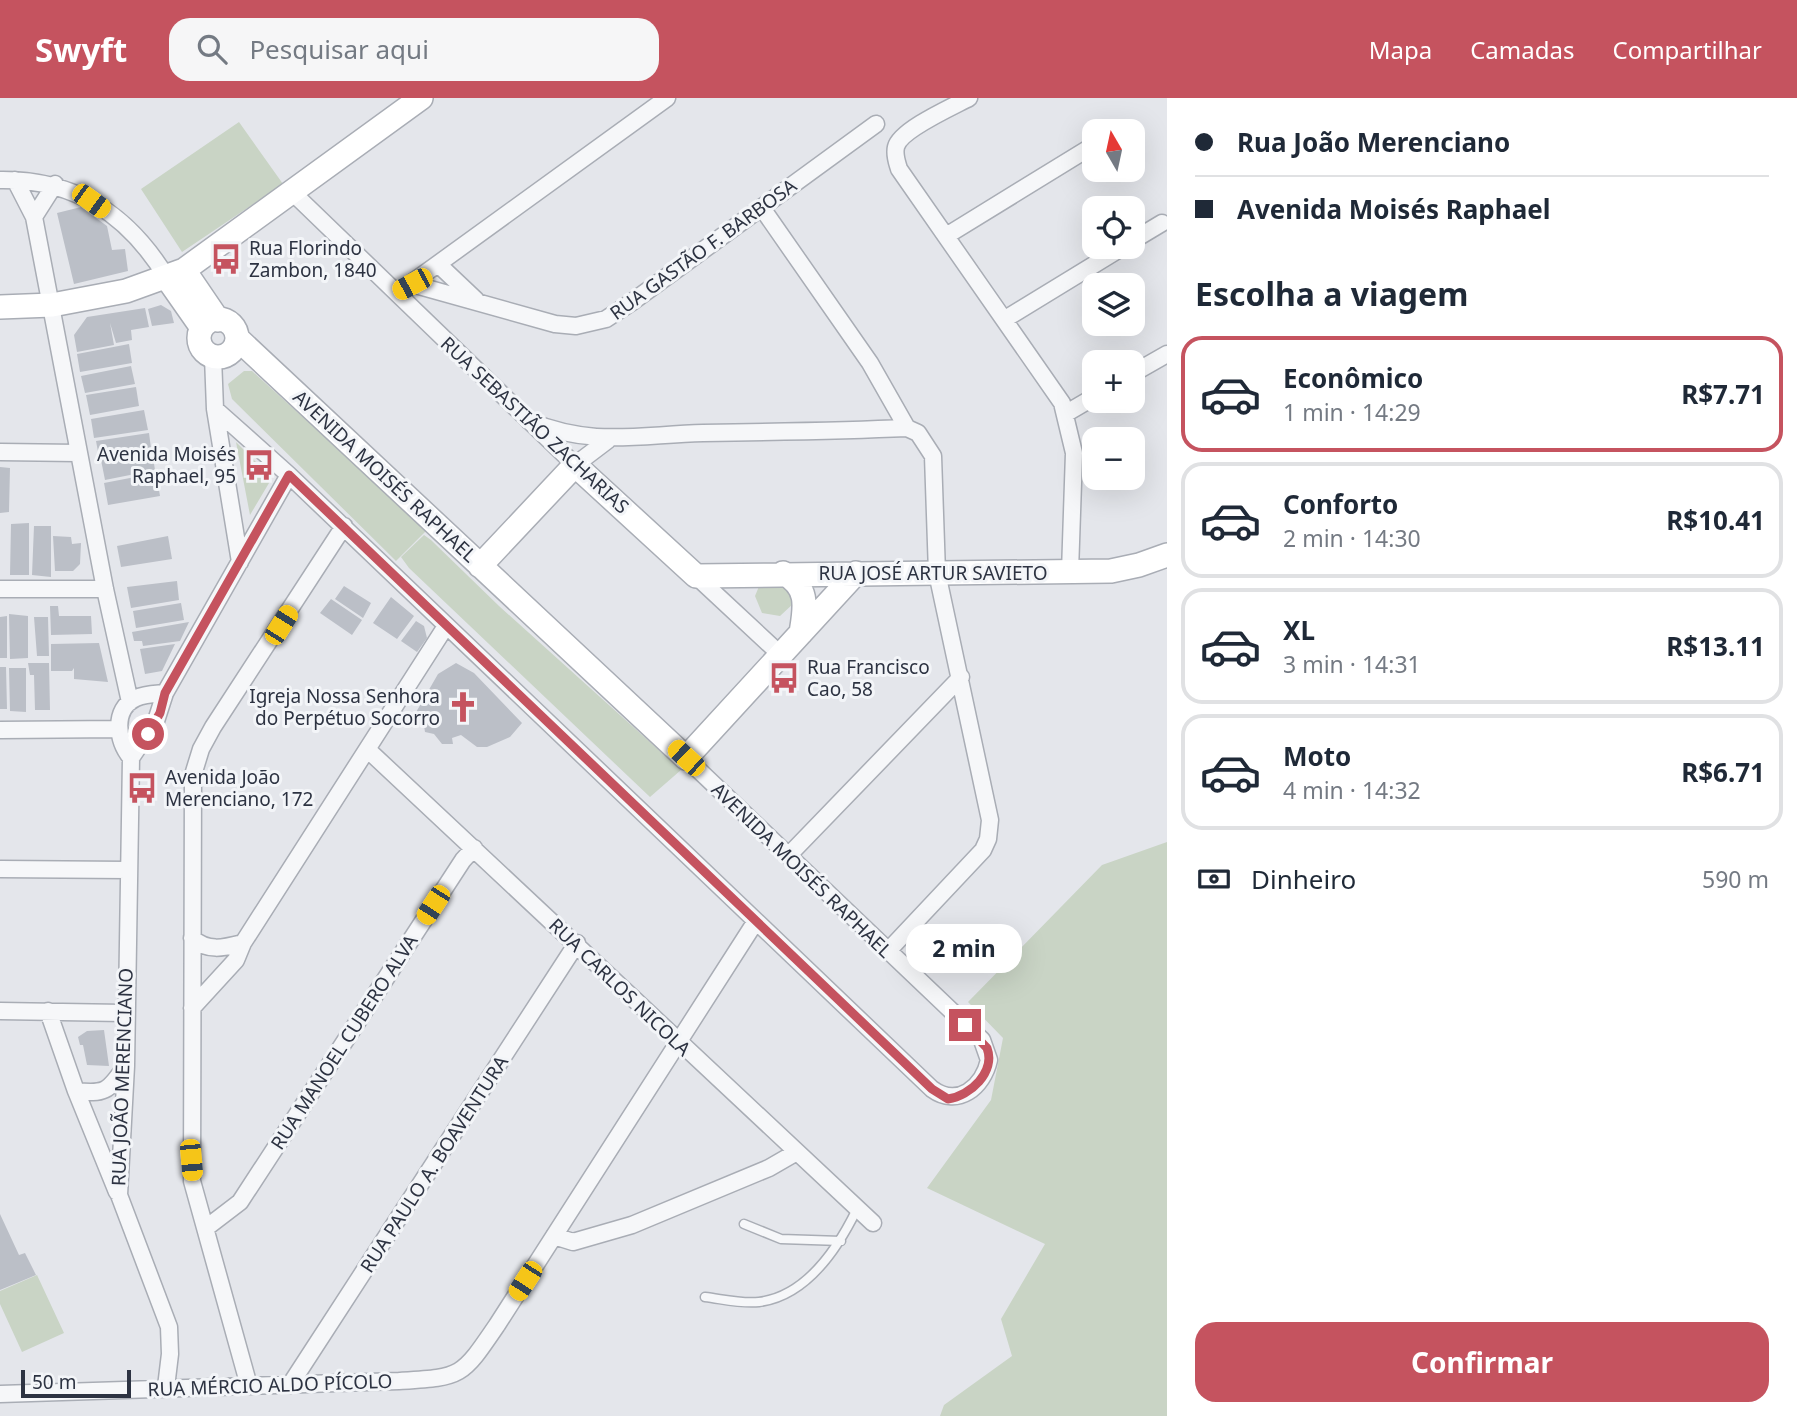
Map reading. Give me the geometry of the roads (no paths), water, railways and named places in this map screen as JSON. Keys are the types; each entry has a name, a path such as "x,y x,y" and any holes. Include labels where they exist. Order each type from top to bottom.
{"street":[{"path":"0,307 52,305 126,291 169,269 291,191 421,98"},
{"path":"395,293 439,265 667,98"},
{"path":"969,98 904,135 896,145 899,169 1050,383 1065,414 1074,453 1070,572"},
{"name":"RUA GASTÃO F. BARBOSA","path":"412,284 555,324 591,325 632,302 876,124"},
{"path":"946,236 1082,152"},
{"path":"7,180 55,184 74,191 101,208 169,269 210,324"},
{"path":"7,180 34,217 78,453 130,702"},
{"path":"34,217 55,184"},
{"name":"RUA SEBASTIÃO ZACHARIAS","path":"291,191 528,421 782,656"},
{"path":"762,208 870,363 907,428"},
{"path":"1145,233 1162,223"},
{"path":"1005,319 1103,259"},
{"path":"439,265 476,300"},
{"path":"210,324 231,325 237,338 230,353 213,356 202,348 199,342 210,324"},
{"name":"AVENIDA MOISÉS RAPHAEL","path":"215,408 344,526 932,1089 948,1099 962,1096 980,1081 988,1068 987,1048 686,758 237,338"},
{"path":"1145,367 1167,354"},
{"path":"213,356 215,408 240,562"},
{"path":"1065,414 1082,404"},
{"path":"528,421 572,436 608,440 659,434 907,428 918,433 933,456 937,573 990,820 988,839 982,850 887,952"},
{"path":"480,566 575,465 608,440"},
{"path":"0,452 78,453"},
{"path":"131,758 156,721 165,693 289,475"},
{"path":"248,1386 192,1181 193,775 201,749 344,526"},
{"name":"RUA JOSÉ ARTUR SAVIETO","path":"696,576 1070,572 1125,569 1167,555"},
{"path":"783,573 799,584 803,591 801,634"},
{"path":"686,758 856,573"},
{"path":"0,589 105,589"},
{"path":"192,1008 236,960 243,943 446,626"},
{"path":"788,856 961,677"},
{"path":"0,730 119,729 120,720 130,702 138,697 165,693"},
{"name":"RUA JOÃO MERENCIANO","path":"119,729 121,743 131,758 125,1066 119,1195 169,1327 170,1354 166,1387"},
{"name":"RUA CARLOS NICOLA","path":"368,750 577,943 795,1153 873,1223"},
{"name":"RUA MANOEL CUBERO ALVA","path":"206,1228 240,1202 463,860 474,848"},
{"path":"0,869 128,870"},
{"path":"756,921 680,1045 554,1237 573,1242 632,1225 769,1168 795,1153"},
{"path":"192,938 202,946 213,948 243,943"},
{"name":"RUA PAULO A. BOAVENTURA","path":"290,1385 577,943"},
{"path":"0,1011 124,1013"},
{"path":"48,1011 76,1091 119,1195"},
{"path":"76,1091 102,1091 110,1088 125,1066"},
{"name":"RUA MÉRCIO ALDO PÍCOLO","path":"0,1394 290,1385 456,1376 471,1364 554,1237"}],"lane":[{"path":"705,1297 759,1302 779,1295 823,1265 841,1241 857,1209"},
{"path":"744,1224 781,1239 841,1241"}],"place":[{"name":"Rua Florindo Zambon, 1840","path":"226,259"},
{"name":"Avenida Moisés Raphael, 95","path":"259,465"},
{"name":"Rua Francisco Cao, 58","path":"784,678"},
{"name":"Igreja Nossa Senhora do Perpétuo Socorro","path":"463,707"},
{"name":"Avenida João Merenciano, 172","path":"142,788"}]}
